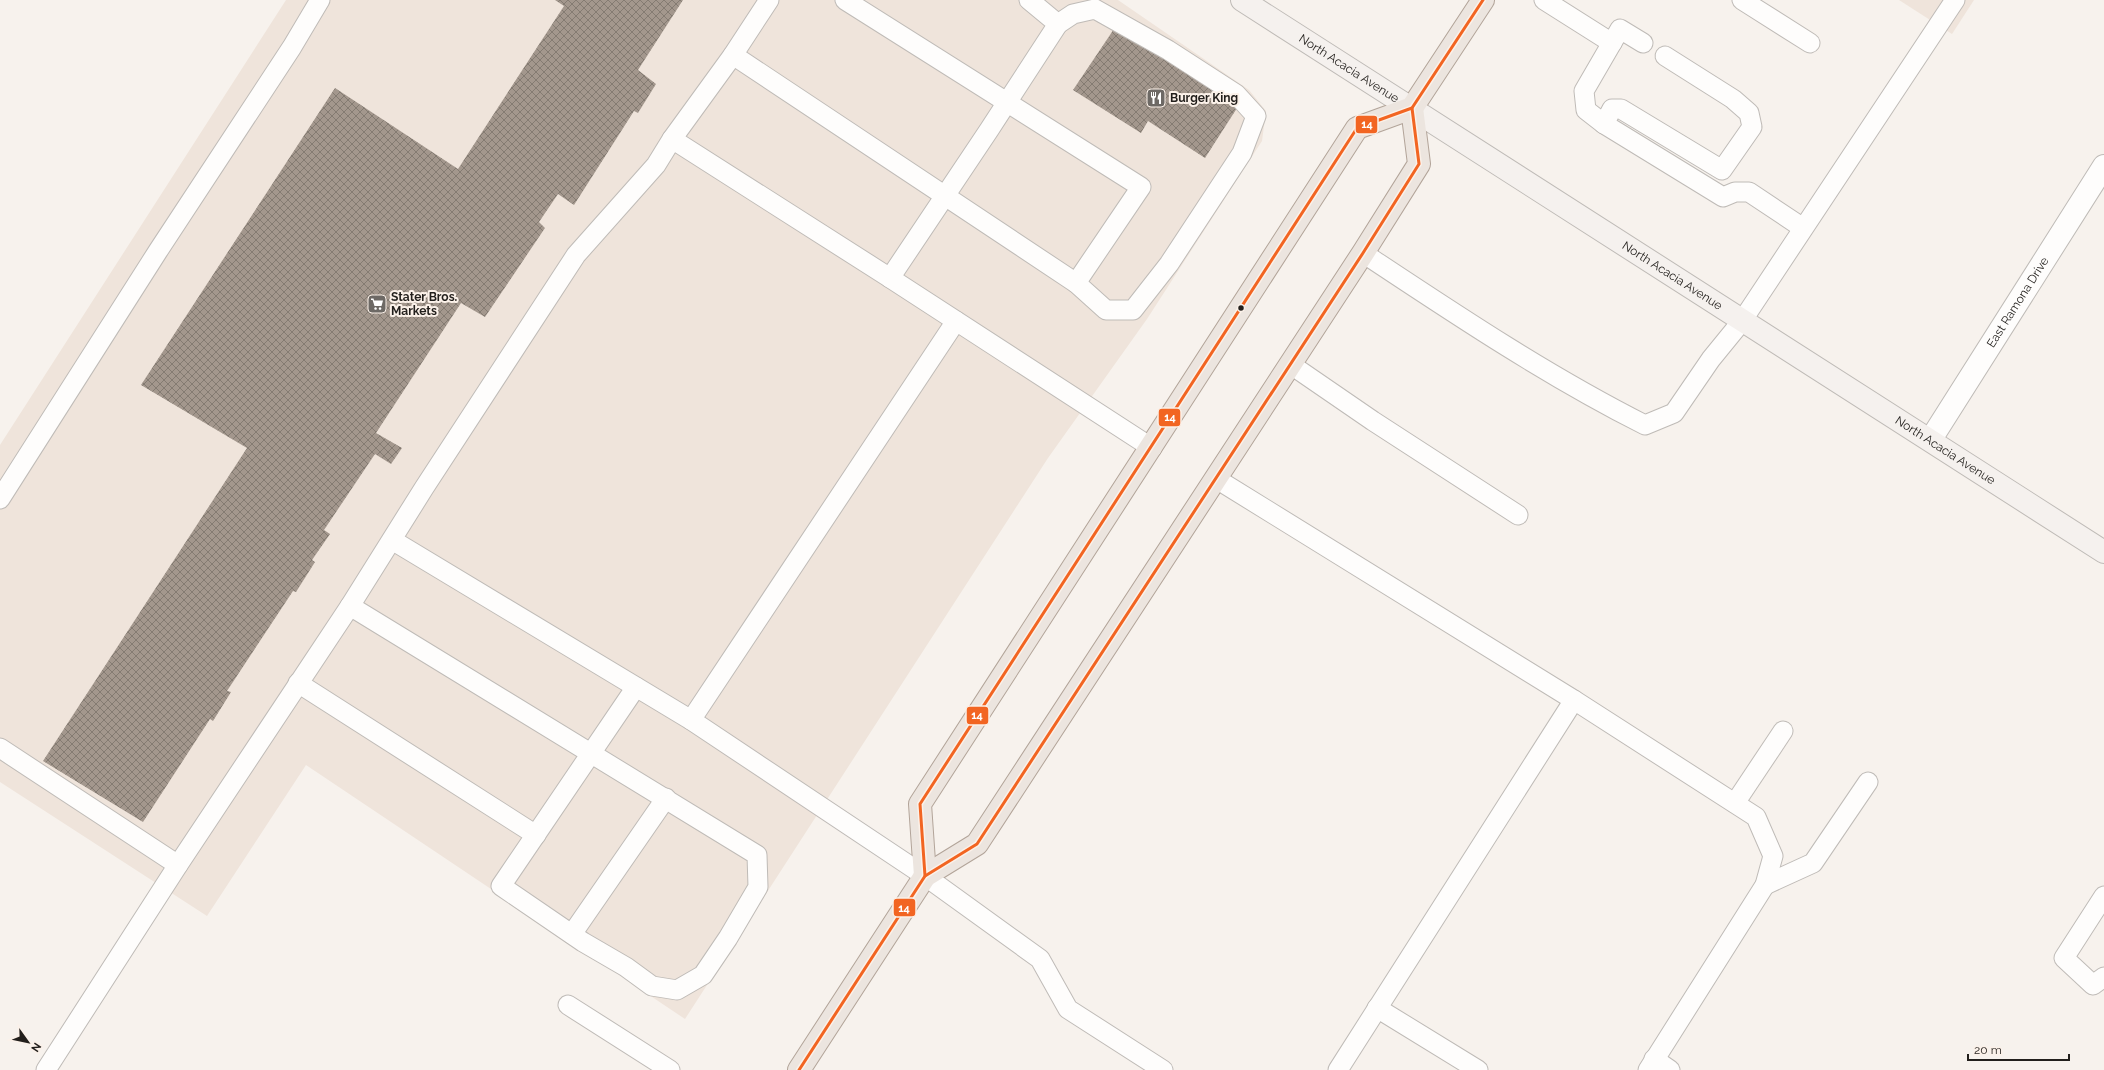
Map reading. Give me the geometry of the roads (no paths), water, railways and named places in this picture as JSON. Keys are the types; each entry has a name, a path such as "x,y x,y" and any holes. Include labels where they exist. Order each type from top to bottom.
{"main road":[{"path":"925,876 920,804 1152,448 1357,128 1412,108 1483,0"},
{"path":"799,1070 925,876 977,844 1363,253 1419,164 1412,108"}],"street":[{"name":"North Acacia Avenue","path":"1242,0 1742,321 1930,439 2104,552"},
{"name":"East Ramona Drive","path":"1930,439 2104,166"}],"lane":[{"path":"0,499 141,277 292,47 320,0"},
{"path":"46,1070 178,865 350,606 576,255 656,165 672,139 733,55 769,0"},
{"path":"845,0 1141,187 1076,282"},
{"path":"1029,0 1058,24"},
{"path":"1544,0 1612,43"},
{"path":"1742,0 1810,43"},
{"path":"1363,253 1528,361 1603,404 1645,425 1674,413 1711,359 1742,321 1955,0"},
{"path":"733,55 946,195 1076,282 1106,310 1133,310 1169,264 1242,153 1256,116 1236,94 1168,50 1095,9 1073,14 1058,24 946,195 890,278"},
{"path":"1643,43 1620,29 1584,91 1586,110 1604,124 1722,197 1736,192 1749,192 1804,228"},
{"path":"1604,124 1612,109 1621,109 1722,170 1752,127 1749,113 1733,98 1665,56"},
{"path":"672,139 1152,448"},
{"path":"691,720 956,321"},
{"path":"1290,364 1373,421 1518,516"},
{"path":"1215,478 1574,700 1756,817 1773,856 1765,885 1651,1065 1670,1070"},
{"path":"392,540 691,720 925,876 1040,960 1068,1009 1163,1070"},
{"path":"350,606 592,753 666,798 741,844 757,856 758,887 728,938 702,975 677,990 652,986 626,967 577,938 501,886 592,753 636,687"},
{"path":"298,683 536,835"},
{"path":"1338,1070 1574,700"},
{"path":"1735,803 1783,731"},
{"path":"0,748 178,865"},
{"path":"1765,885 1813,863 1868,782"},
{"path":"577,938 666,798"},
{"path":"2104,896 2064,958 2093,985 2104,977"},
{"path":"568,1005 670,1070"},
{"path":"1378,1008 1478,1070"}],"place":[{"name":"Burger King","path":"1156,98"},
{"name":"Stater Bros. Markets","path":"377,304"}]}
